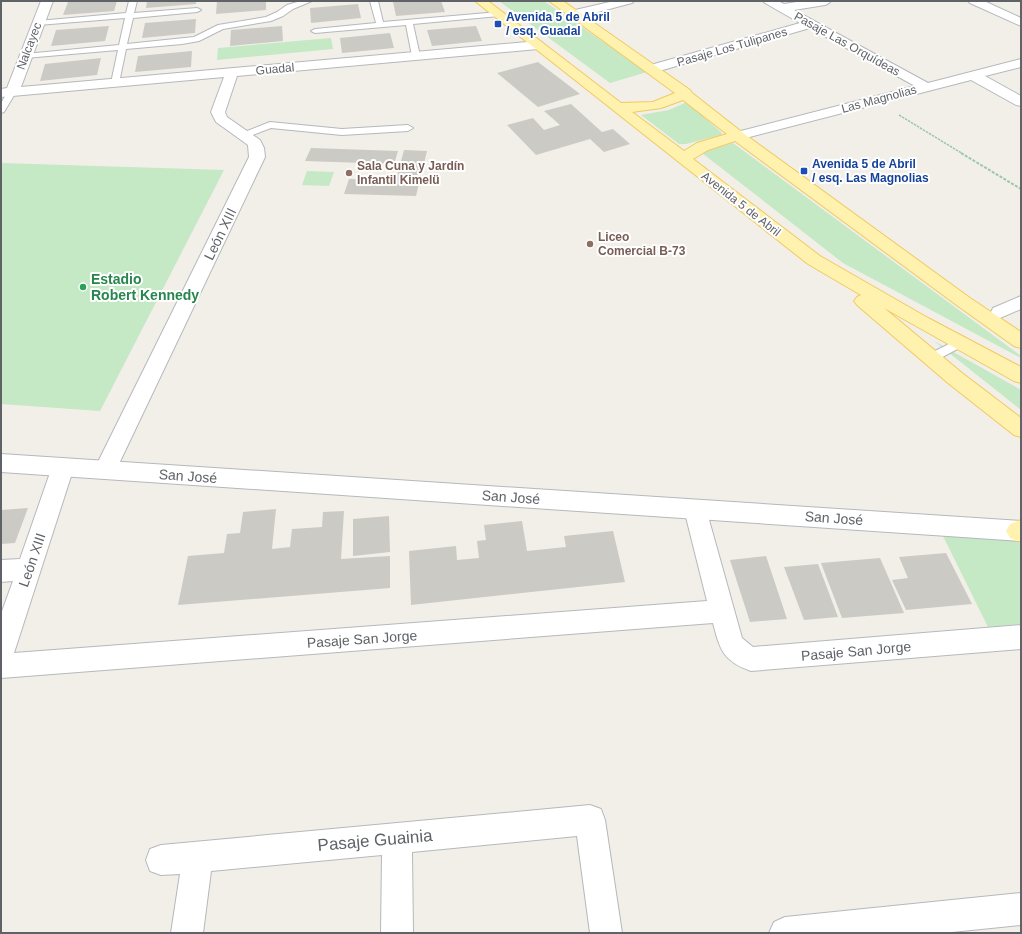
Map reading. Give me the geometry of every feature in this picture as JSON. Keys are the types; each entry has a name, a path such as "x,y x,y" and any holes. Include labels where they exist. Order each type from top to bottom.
{"main road":[{"name":"Avenida 5 de Abril","path":"481,1 814,260 959,343 1021,376"},
{"path":"555,1 652,69 738,136 964,302 1021,341"},
{"path":"618,107 638,108 658,105 685,94"},
{"path":"684,159 691,152 703,146 738,136"},
{"path":"814,260 931,358 1021,429"},
{"path":"964,302 1000,312"}],"street":[{"name":"Nalcayec","path":"6,92 25,56 47,1"},
{"path":"575,14 628,1"},
{"name":"Pasaje Las Orquídeas","path":"769,1 926,87"},
{"path":"782,8 825,1"},
{"path":"974,1 1021,22"},
{"name":"Pasaje Los Tulipanes","path":"652,69 811,24"},
{"name":"Guadal","path":"6,92 538,45"},
{"name":"Las Magnolias","path":"738,136 1021,63"},
{"name":"León XIII","path":"105,470 257,157 257,148 255,143 221,119 218,112 232,72"},
{"path":"972,75 1021,102"},
{"path":"1000,312 1021,302"},
{"path":"1000,312 1021,320"},
{"name":"San José","path":"1,463 1020,530"},
{"name":"León XIII","path":"1,652 63,467"},
{"name":"Pasaje San Jorge","path":"695,509 731,642 736,650 742,655 751,659 1021,637"},
{"path":"1,571 29,569"},
{"name":"Pasaje San Jorge","path":"1,666 722,611"},
{"name":"Pasaje Guainia","path":"161,860 590,820 606,933"},
{"path":"397,838 397,933"},
{"path":"187,933 198,856"},
{"path":"785,933 1021,909"}],"lane":[{"path":"115,83 133,1"},
{"path":"25,56 182,42 196,39 221,27 268,19 280,14 290,7 308,1"},
{"path":"374,1 380,25"},
{"path":"38,23 197,10"},
{"path":"315,31 499,14"},
{"path":"408,22 416,56"},
{"path":"1,110 6,92"},
{"path":"245,135 270,125 342,132 408,128"},
{"path":"931,358 959,343"}],"path":[{"path":"874,100 1021,189"}],"green space":[{"path":"499,1 544,1 647,72 610,83"},
{"path":"331,38 333,49 217,60 218,48"},
{"path":"687,102 722,133 721,135 686,144 679,144 641,115 669,110"},
{"path":"733,143 1021,356 1021,358 843,263 702,153"},
{"name":"Estadio Robert Kennedy","path":"1,163 224,170 100,411 1,404"},
{"path":"307,171 334,172 329,186 302,185"},
{"path":"934,341 1021,390 1021,410"},
{"path":"943,536 1021,540 1021,624 988,627"}],"building":[{"path":"117,1 114,11 63,15 68,2"},
{"path":"147,1 196,1 196,4 146,8"},
{"path":"217,1 266,1 266,10 216,14"},
{"path":"441,1 445,12 396,16 393,2"},
{"path":"358,4 361,18 311,23 310,8"},
{"path":"196,19 195,33 142,38 145,23"},
{"path":"109,26 105,41 51,46 56,30"},
{"path":"282,26 283,41 230,46 231,30"},
{"path":"476,26 482,41 432,46 427,30"},
{"path":"390,33 394,48 342,53 340,38"},
{"path":"192,51 191,67 135,72 138,56"},
{"path":"101,58 97,75 40,81 45,64"},
{"path":"538,62 580,94 538,107 497,73"},
{"path":"571,104 602,132 613,129 630,144 604,152 590,139 536,155 507,125 533,118 544,130 560,125 544,111"},
{"path":"311,148 398,151 394,164 305,161"},
{"path":"404,150 427,151 416,196 344,194 349,179 396,180"},
{"path":"28,508 15,543 1,544 1,510"},
{"path":"276,509 272,549 290,547 292,529 322,527 323,512 344,511 341,559 390,556 390,588 178,605 188,556 224,553 227,534 240,533 243,512"},
{"path":"389,516 390,552 353,556 353,519"},
{"path":"522,521 527,551 566,547 564,536 613,531 625,582 411,605 409,551 456,546 457,560 479,558 477,541 486,540 484,525"},
{"path":"946,553 972,604 906,610 892,580 908,578 899,557"},
{"path":"766,556 787,619 750,622 730,560"},
{"path":"880,558 904,613 842,618 821,563"},
{"path":"818,564 838,617 804,620 784,567"}],"place":[{"name":"Avenida 5 de Abril / esq. Guadal","path":"498,24"},
{"name":"Avenida 5 de Abril / esq. Las Magnolias","path":"804,171"},
{"name":"Sala Cuna y Jardín Infantil Kimelü","path":"349,173"},
{"name":"Liceo Comercial B-73","path":"590,244"},
{"name":"Estadio Robert Kennedy","path":"83,287"}]}
